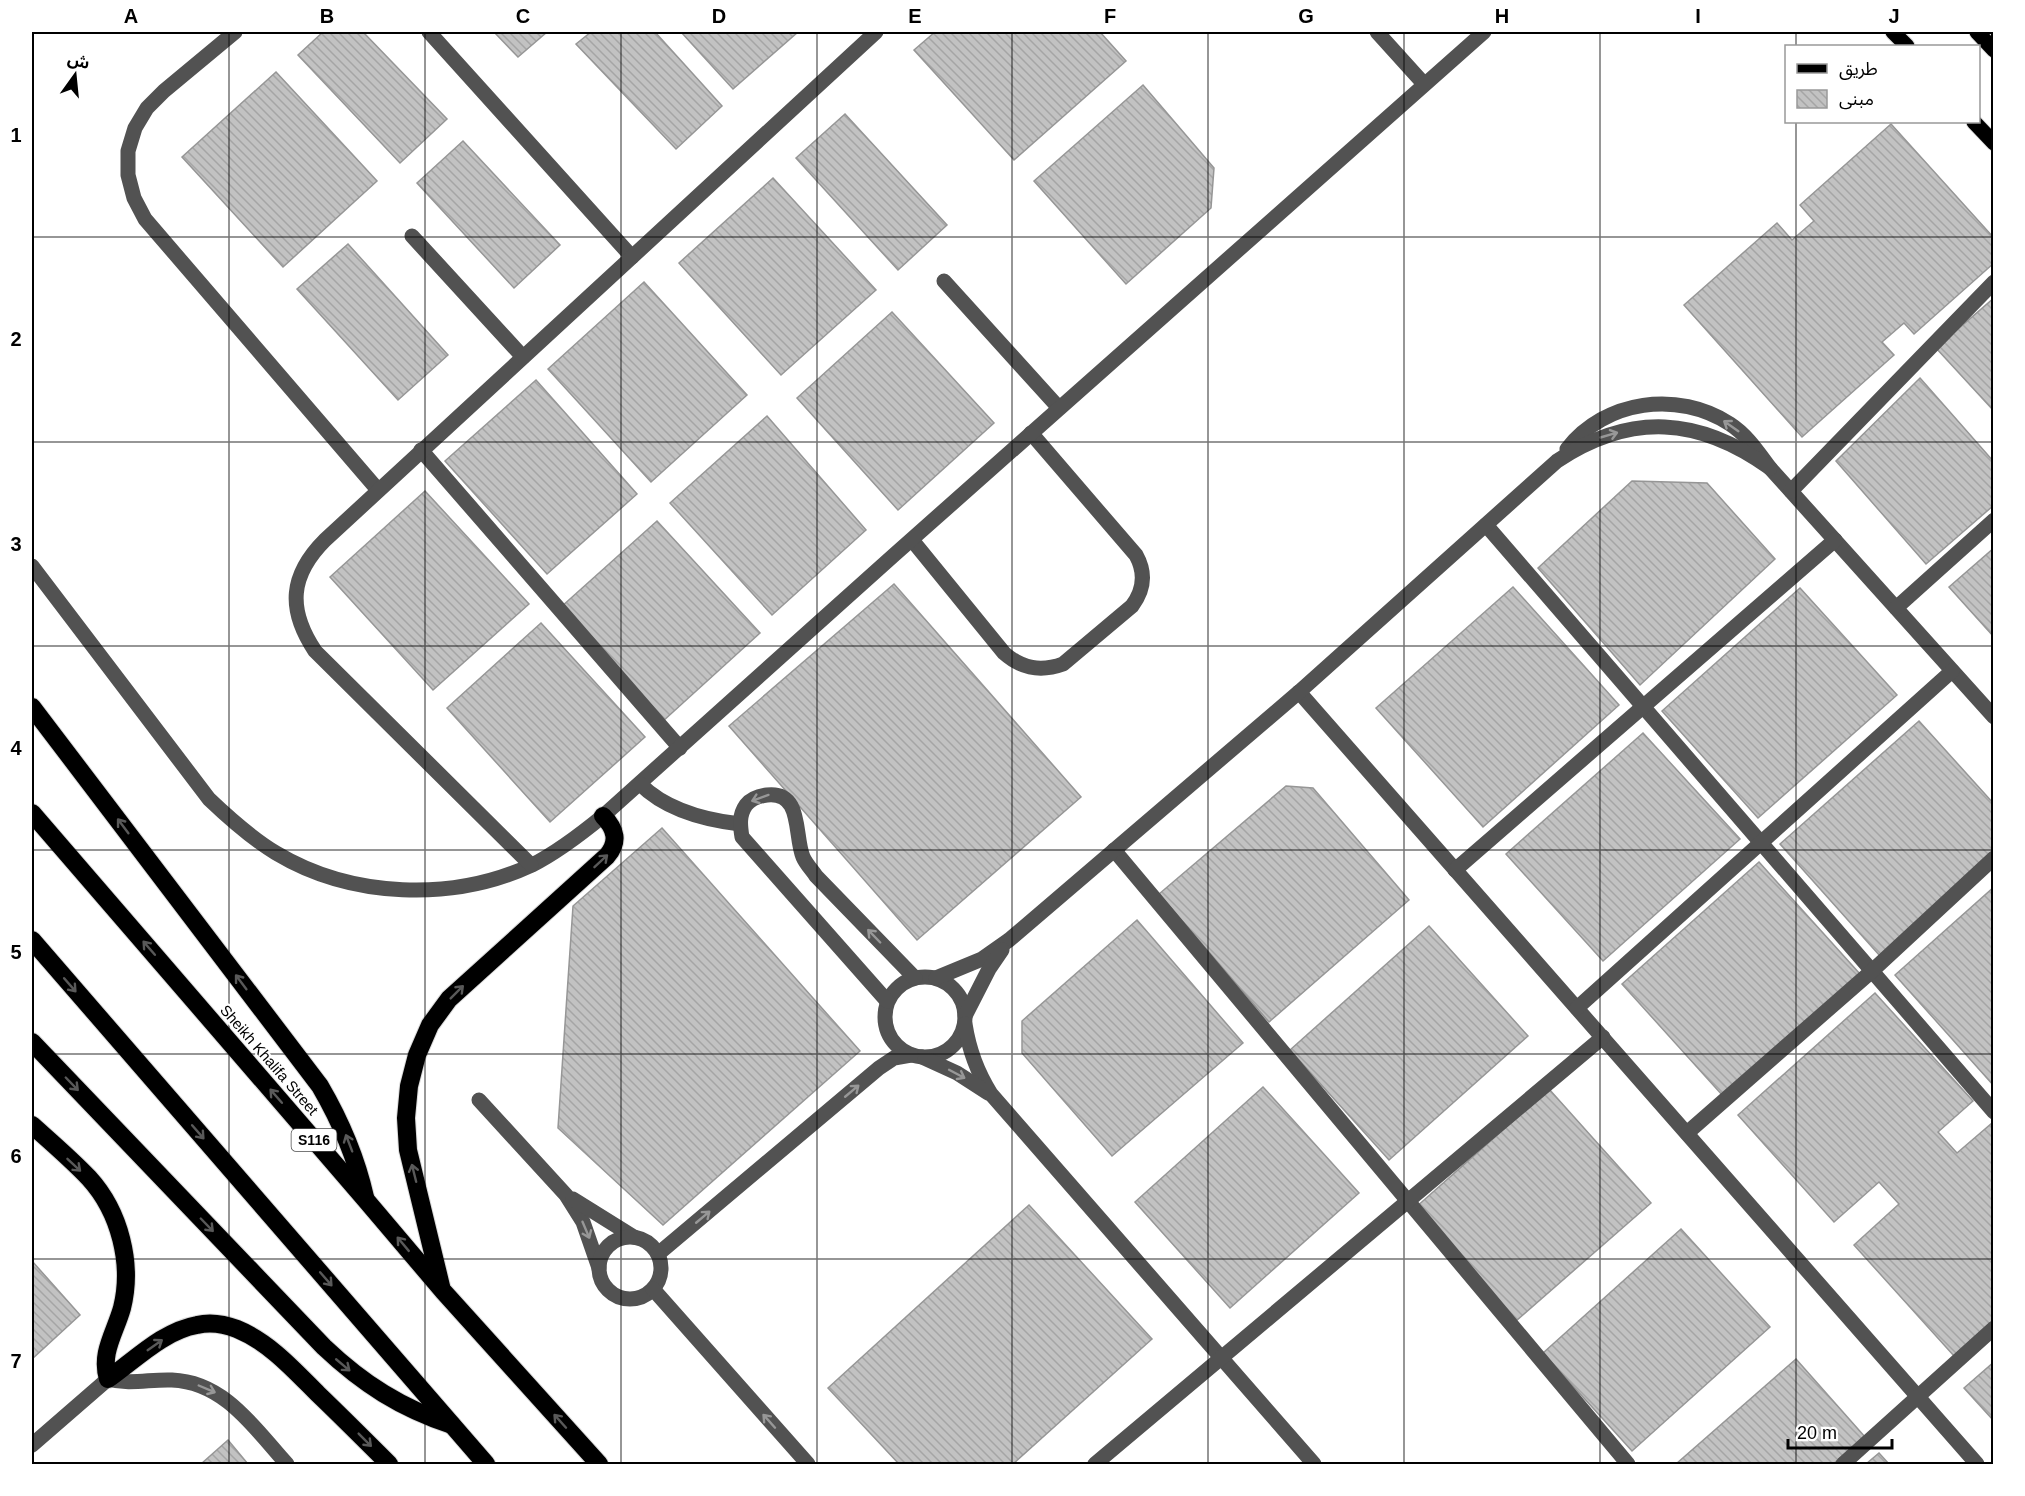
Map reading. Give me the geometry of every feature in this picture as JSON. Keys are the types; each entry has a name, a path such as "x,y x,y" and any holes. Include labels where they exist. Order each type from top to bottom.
{"highway":[{"path":"32,707 320,1086 349,1140 359,1169 365,1199"},
{"name":"Sheikh Khalifa Street","path":"32,813 443,1291 599,1464"},
{"path":"443,1291 408,1150 406,1118 409,1086 417,1054 430,1025 449,999 613,849 615,831 603,816"},
{"path":"32,940 486,1464"},
{"path":"32,1044 343,1365 395,1401 453,1426"},
{"path":"32,1125 90,1179 104,1198 122,1240 125,1285 122,1308 106,1354 108,1379 177,1330 217,1323 236,1328 253,1337 285,1361 389,1464"}],"main road":[{"path":"1893,32 1905,45"},
{"path":"1977,32 1994,50"},
{"path":"1975,123 1994,143"}],"street":[{"path":"234,32 147,108 135,128 128,151 128,175 134,198 145,219 378,490"},
{"path":"429,32 632,257"},
{"path":"531,865 315,651 304,633 297,614 295,593 300,573 310,555 378,490 876,32"},
{"path":"1377,32 1424,84"},
{"path":"32,566 209,799 241,829 278,854 317,872 359,884 403,890 447,888 490,880 531,865 569,843 640,784 1059,408 1484,32"},
{"path":"412,236 523,357"},
{"path":"944,281 1059,408"},
{"path":"1791,491 1994,282"},
{"path":"1557,461 1574,440 1595,422 1620,410 1647,404 1675,404 1704,410 1730,424 1753,444 1770,468 1994,717"},
{"path":"991,1095 957,1074 900,1049 891,1039 885,1027 884,1014 887,1001 894,990 915,978 936,978 982,959 1009,940 1299,692 1557,461 1578,447 1626,430 1652,427 1677,428 1719,438 1749,453 1770,468"},
{"path":"912,540 1004,653 1014,662 1026,667 1051,668 1063,664 1132,606 1143,586 1141,565 1136,555 1031,433"},
{"path":"421,450 680,748"},
{"path":"1896,608 1994,520"},
{"path":"1486,525 1993,1110"},
{"path":"1455,870 1835,540"},
{"path":"1577,1008 1952,671"},
{"path":"1299,692 1977,1464"},
{"path":"640,784 655,797 673,806 711,819 740,824"},
{"path":"887,1001 742,837 740,824 742,813 748,803 758,797 770,795 781,797 790,804 795,815 801,851 809,867 915,978"},
{"path":"1114,850 1628,1464"},
{"path":"1687,1133 1872,971 1994,858"},
{"path":"658,1254 879,1068 894,1058 933,1056 954,1045 961,1035 965,1020 989,969 1009,940"},
{"path":"936,978 947,983 957,992 963,1004 971,1053 991,1095 1314,1464"},
{"path":"1095,1464 1603,1037"},
{"path":"479,1100 566,1195 583,1222 599,1268"},
{"path":"566,1195 634,1237 644,1240 658,1254 661,1273 653,1289 645,1296 624,1299 614,1295 600,1279 600,1257 614,1241 623,1237 634,1237"},
{"path":"653,1289 808,1464"},
{"path":"1843,1464 1994,1328"},
{"path":"32,1445 108,1379 132,1383 173,1380 194,1383 213,1391 231,1403 287,1464"}],"building":[{"path":"323,32 363,32 447,119 400,163 298,55"},
{"path":"494,32 547,32 518,57"},
{"path":"591,32 655,32 722,106 676,149 576,44"},
{"path":"681,32 798,32 733,89"},
{"path":"935,32 1100,32 1126,61 1014,160 914,50"},
{"path":"276,72 377,181 283,267 182,157"},
{"path":"1143,85 1214,168 1211,208 1126,284 1034,181"},
{"path":"845,114 947,225 898,270 796,158"},
{"path":"1891,124 1994,238 1994,263 1914,334 1904,323 1882,342 1894,355 1802,437 1684,305 1777,223 1792,240 1814,221 1800,205"},
{"path":"463,141 560,245 514,288 417,183"},
{"path":"773,178 876,290 781,375 679,263"},
{"path":"348,244 448,355 398,400 297,289"},
{"path":"644,282 747,395 651,482 548,369"},
{"path":"1994,298 1994,411 1936,348"},
{"path":"892,312 994,423 898,510 797,398"},
{"path":"1920,378 1994,462 1994,505 1926,564 1836,461"},
{"path":"536,380 637,494 547,574 445,461"},
{"path":"767,416 866,530 772,615 670,503"},
{"path":"1632,481 1707,483 1775,559 1640,685 1538,568"},
{"path":"425,491 529,604 433,690 330,577"},
{"path":"657,521 760,633 662,722 561,607"},
{"path":"1994,548 1994,637 1949,587"},
{"path":"894,584 1081,797 917,940 729,726"},
{"path":"1513,587 1619,705 1483,827 1376,708"},
{"path":"1800,588 1897,695 1758,818 1662,711"},
{"path":"541,623 645,737 550,822 447,708"},
{"path":"1919,721 1994,804 1994,856 1880,956 1780,844"},
{"path":"1643,733 1740,839 1603,961 1506,854"},
{"path":"1286,786 1313,788 1409,900 1269,1022 1159,894"},
{"path":"662,828 860,1051 663,1225 558,1128 573,906"},
{"path":"1759,862 1860,974 1723,1096 1622,984"},
{"path":"1994,887 1994,1086 1895,975"},
{"path":"1137,920 1243,1043 1112,1156 1022,1053 1022,1021"},
{"path":"1429,926 1528,1036 1389,1160 1290,1050"},
{"path":"1875,993 1973,1101 1938,1132 1957,1153 1992,1123 1994,1125 1994,1321 1954,1356 1854,1245 1899,1204 1879,1182 1834,1222 1738,1115"},
{"path":"1263,1087 1359,1193 1230,1308 1135,1202"},
{"path":"1549,1089 1651,1203 1516,1321 1415,1208"},
{"path":"1029,1205 1152,1339 1013,1464 899,1464 828,1388"},
{"path":"1681,1229 1770,1327 1632,1451 1543,1353"},
{"path":"32,1261 80,1315 32,1359"},
{"path":"1796,1359 1865,1437 1833,1464 1676,1464"},
{"path":"1994,1362 1994,1421 1964,1388"},
{"path":"228,1440 248,1464 201,1464"},
{"path":"1879,1453 1889,1464 1866,1464"}]}
